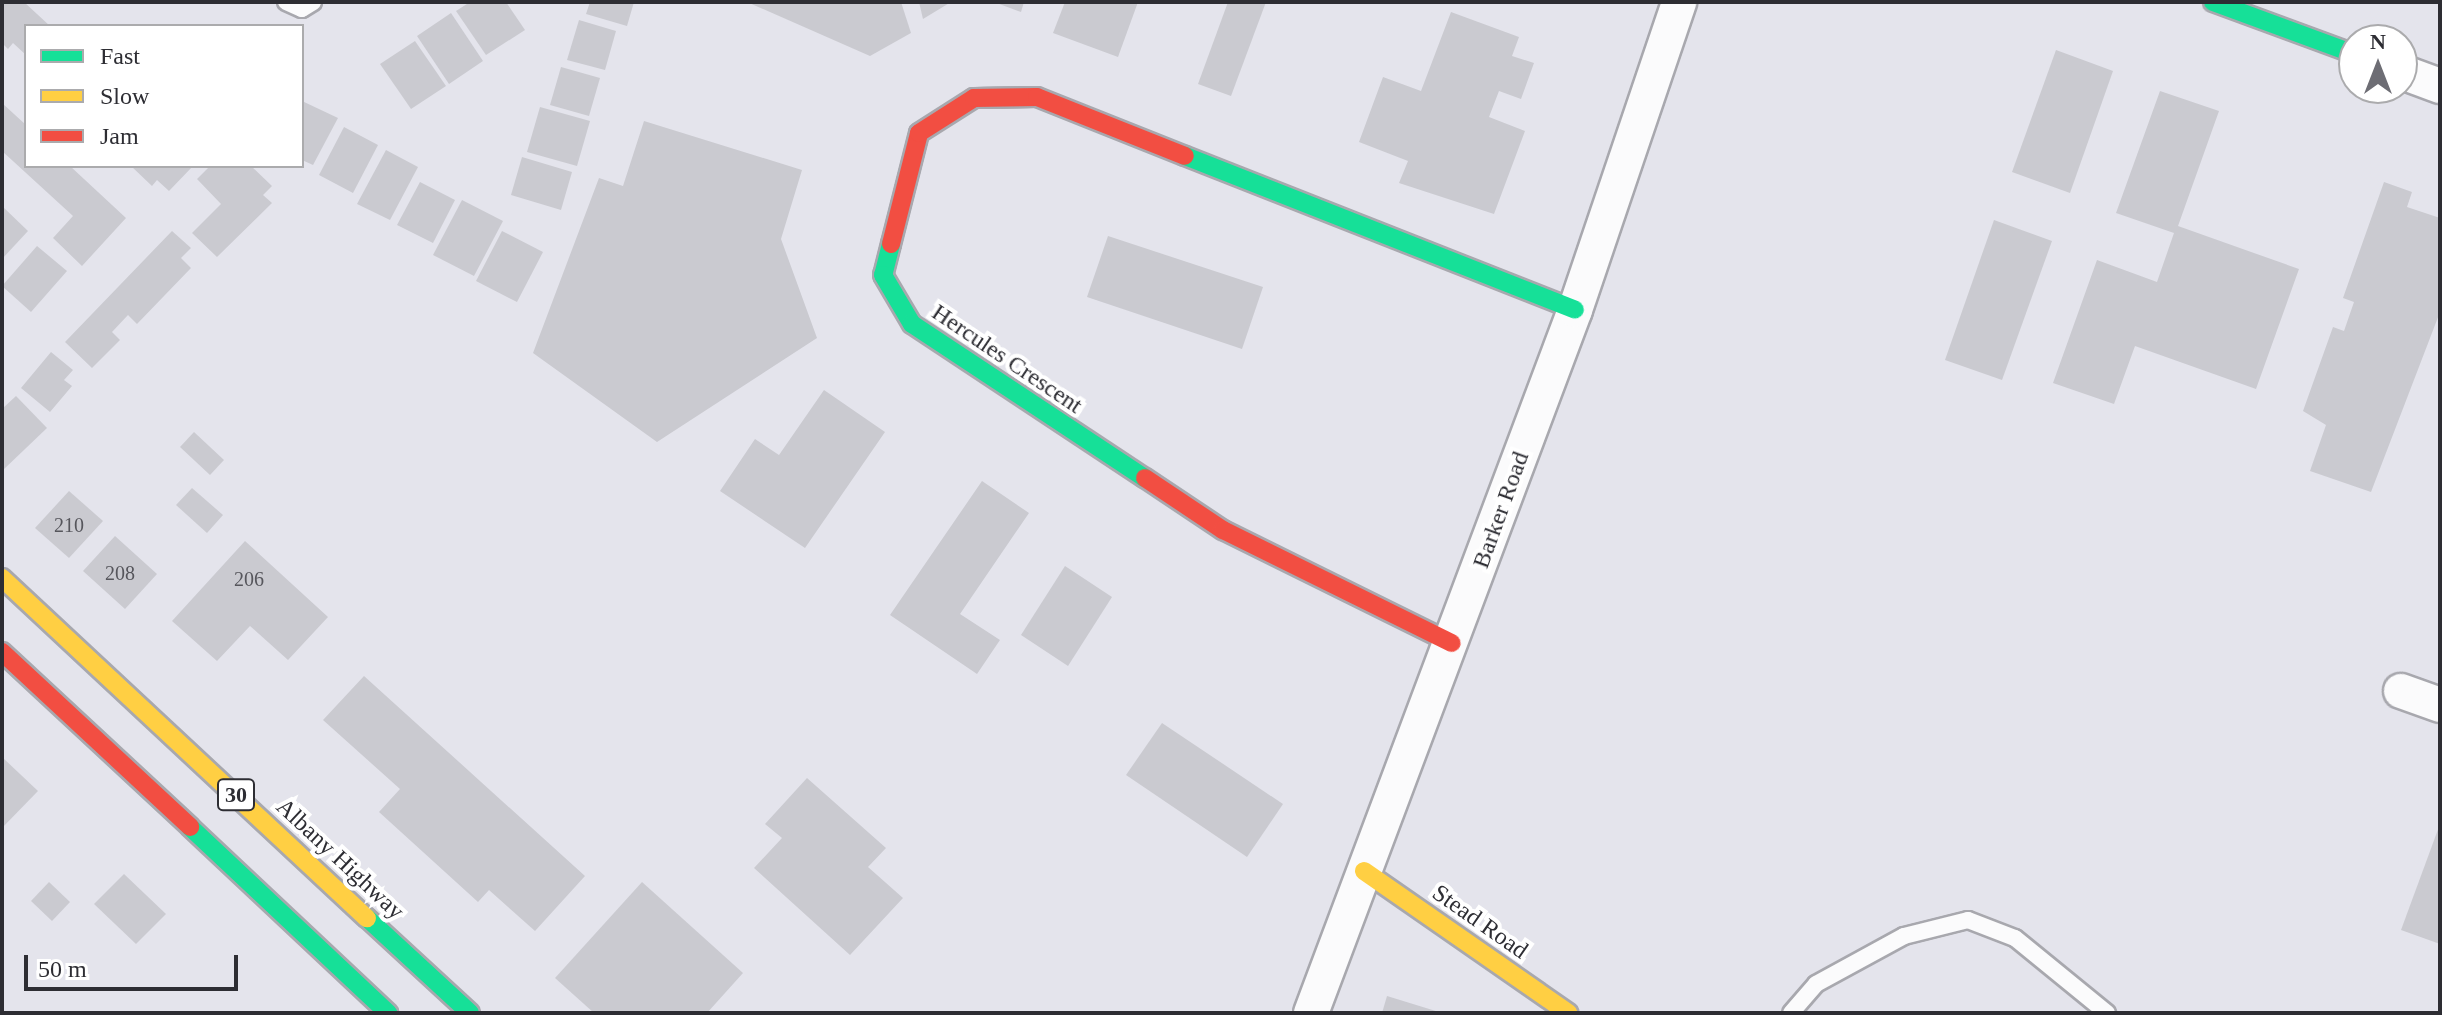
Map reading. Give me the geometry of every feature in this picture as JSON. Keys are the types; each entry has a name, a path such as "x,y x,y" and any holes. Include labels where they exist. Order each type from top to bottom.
{"main road":[{"path":"2213,2 2338,48"},
{"name":"Hercules Crescent","path":"1452,643 1223,530 912,324 883,275 919,133 974,98 1037,97 1575,310"},
{"name":"Albany Highway","path":"2,578 470,1013"},
{"name":"30","path":"2,652 388,1013"},
{"name":"Stead Road","path":"1364,871 1568,1013"}],"street":[{"name":"Barker Road","path":"1311,1013 1575,310 1679,2"},
{"path":"2418,78 2440,86"},
{"path":"2401,691 2440,705"}],"lane":[{"path":"286,2 302,9 313,2"},
{"path":"1791,1013 1816,984 1904,936 1968,920 2015,938 2107,1013"},
{"path":"351,1013 371,996"}],"building":[{"path":"2,2 24,2 48,24 24,24 24,53 13,43 8,49 2,43"},
{"path":"470,2 506,2 525,30 486,55 456,11"},
{"path":"590,2 634,2 627,26 586,14"},
{"path":"747,2 901,2 911,33 870,56"},
{"path":"919,2 951,2 923,19"},
{"path":"994,2 1024,2 1021,12"},
{"path":"1065,2 1138,2 1118,57 1053,33"},
{"path":"1228,2 1266,2 1231,96 1198,84"},
{"path":"1451,12 1519,37 1512,56 1534,63 1521,99 1499,91 1489,117 1525,131 1494,214 1399,183 1408,161 1359,142 1383,77 1421,91"},
{"path":"451,13 483,61 449,84 417,36"},
{"path":"579,20 616,31 605,70 567,60"},
{"path":"415,41 446,86 411,109 380,64"},
{"path":"2056,50 2113,71 2070,193 2012,172"},
{"path":"561,67 600,78 589,116 550,105"},
{"path":"2160,91 2219,111 2178,226 2299,269 2256,389 2135,346 2114,404 2053,383 2097,260 2157,282 2174,233 2116,213"},
{"path":"304,102 338,118 313,165 304,161"},
{"path":"2,103 24,123 24,168 72,168 126,218 82,266 53,238 73,216 2,151"},
{"path":"540,107 590,121 577,166 527,152"},
{"path":"644,121 802,170 781,239 817,338 657,442 533,353 599,178 623,186"},
{"path":"344,127 378,145 353,193 319,175"},
{"path":"386,150 418,167 390,220 357,204"},
{"path":"522,157 572,172 561,210 511,195"},
{"path":"133,168 191,168 169,191 157,180 152,186"},
{"path":"208,168 253,168 272,186 263,195 272,203 217,257 192,233 221,204 197,179"},
{"path":"420,182 455,200 433,243 397,225"},
{"path":"2384,182 2412,192 2407,207 2440,218 2440,312 2371,492 2310,471 2326,425 2303,411 2333,327 2344,331 2354,302 2343,298"},
{"path":"462,200 503,221 474,276 433,255"},
{"path":"2,206 28,231 2,259"},
{"path":"1994,220 2052,241 2002,380 1945,360"},
{"path":"172,231 191,248 181,258 191,268 137,324 128,315 112,332 120,340 92,368 65,342"},
{"path":"502,231 543,252 517,302 476,281"},
{"path":"1108,236 1263,287 1242,349 1087,297"},
{"path":"37,246 67,271 31,312 2,286"},
{"path":"51,352 73,370 64,380 72,386 50,412 21,388"},
{"path":"824,390 885,432 805,548 720,491 755,439 779,455"},
{"path":"16,396 47,428 2,471 2,409"},
{"path":"194,432 224,460 210,475 180,447"},
{"path":"982,481 1029,513 960,614 1000,640 977,674 890,615"},
{"path":"192,488 223,515 207,533 176,505"},
{"path":"69,491 103,521 69,558 35,528"},
{"path":"115,536 157,574 125,609 83,571"},
{"path":"245,541 328,617 288,660 250,626 217,661 172,621"},
{"path":"1065,566 1112,597 1068,666 1021,635"},
{"path":"364,676 585,876 535,931 489,890 478,902 379,812 400,789 323,720"},
{"path":"1162,723 1283,804 1247,857 1126,775"},
{"path":"2,757 38,791 2,828"},
{"path":"807,778 886,848 868,867 903,898 850,955 754,868 782,838 765,824"},
{"path":"2440,824 2440,944 2401,930"},
{"path":"124,874 166,914 136,944 94,904"},
{"path":"49,882 70,902 52,921 31,901"},
{"path":"642,882 743,973 707,1013 594,1013 555,978"},
{"path":"1387,996 1439,1012 1439,1013 1382,1013"}],"traffic: fast":[{"path":"2213,2 2338,48"},
{"path":"1185,156 1575,310"},
{"path":"891,244 883,275 912,324 1145,478"},
{"path":"190,827 388,1013"},
{"path":"367,918 470,1013"}],"traffic: slow":[{"path":"2,578 367,918"},
{"path":"1364,871 1568,1013"}],"traffic: jam":[{"path":"891,244 919,133 974,98 1037,97 1185,156"},
{"path":"1145,478 1223,530 1452,643"},
{"path":"2,652 190,827"}]}
